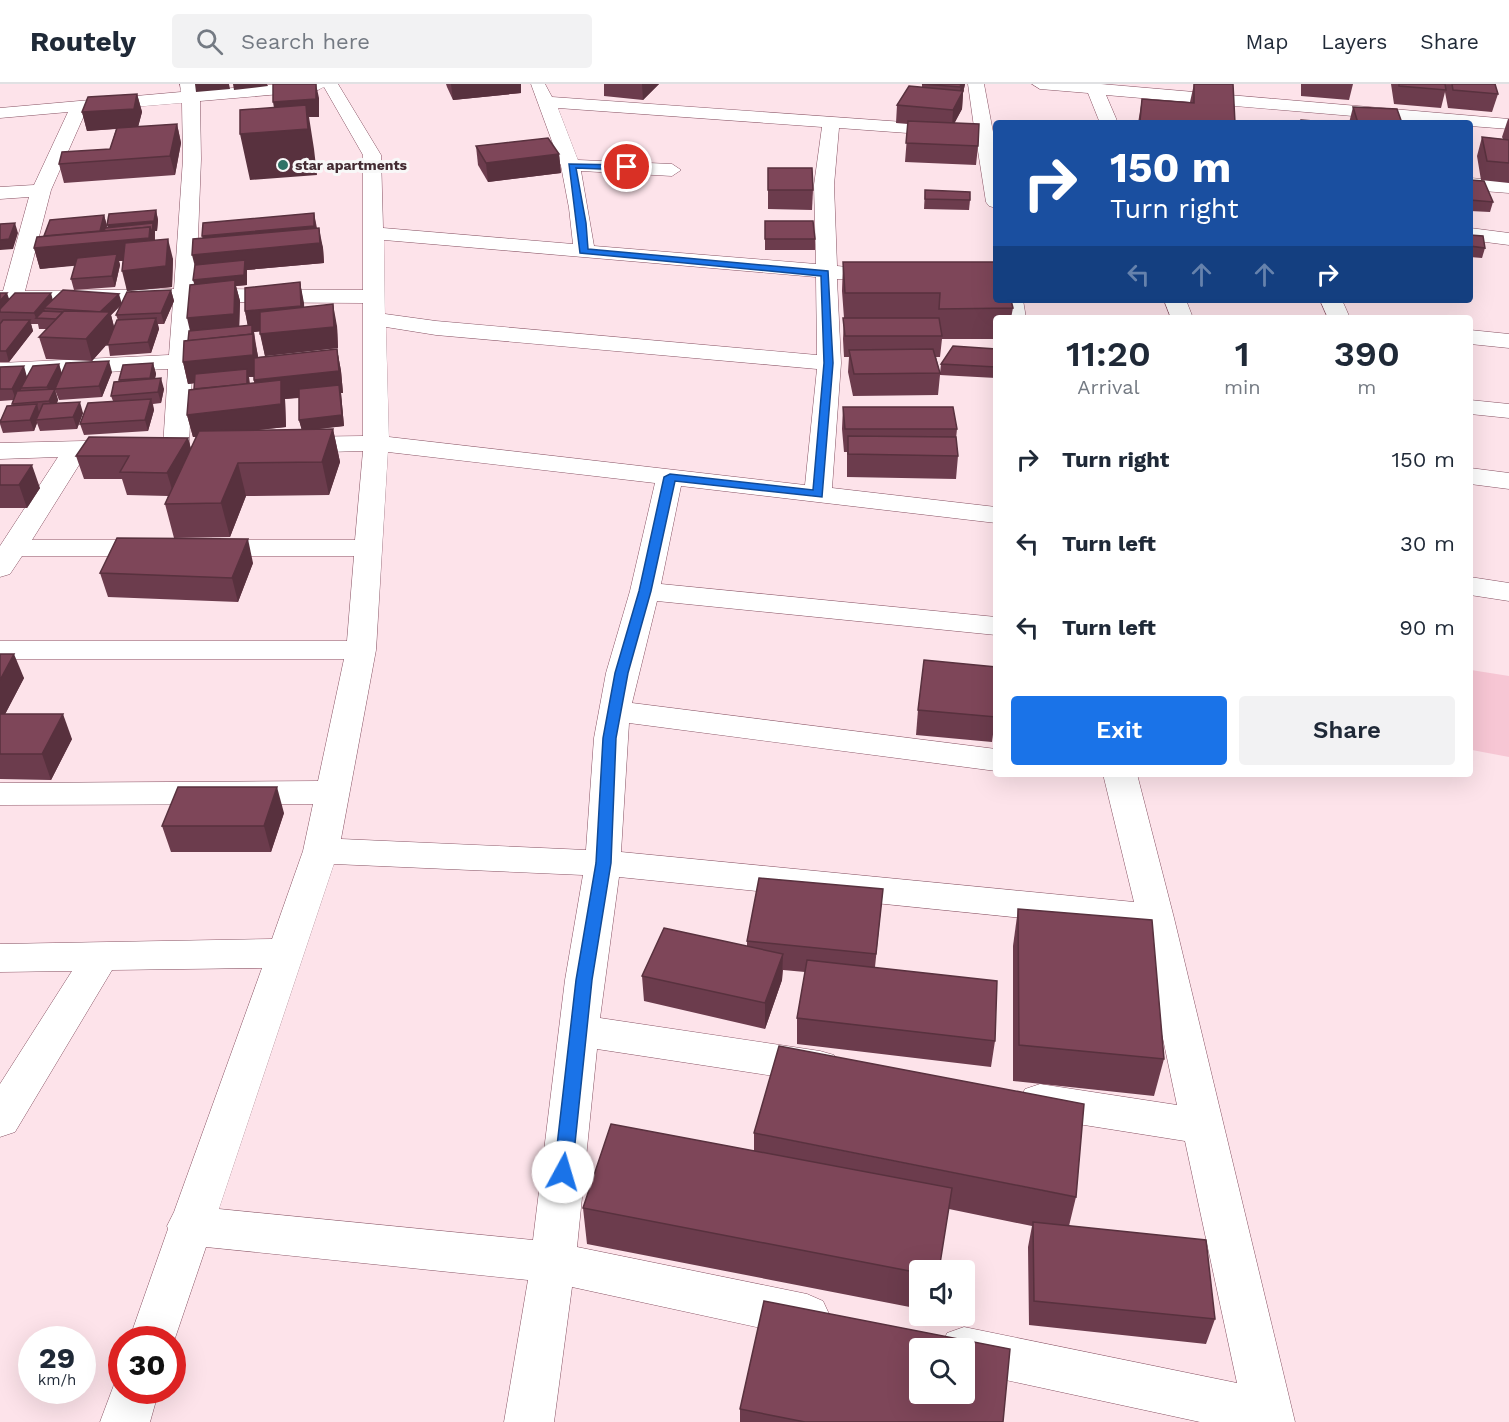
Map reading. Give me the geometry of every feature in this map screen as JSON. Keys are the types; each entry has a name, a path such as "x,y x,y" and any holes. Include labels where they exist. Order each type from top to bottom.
{"street":[{"path":"0,113 79,107 189,91 330,84 372,155 376,443 366,548 361,650 321,851 283,953 157,1326"},
{"path":"537,84 553,112 563,148 572,165 582,223 584,251"},
{"path":"976,84 993,183"},
{"path":"1040,84 1297,99 1509,123"},
{"path":"1094,86 1108,120"},
{"path":"0,451 188,447 182,361 192,159 189,91"},
{"path":"546,102 985,133"},
{"path":"79,107 41,189 6,298 186,295 375,308 436,328 829,363"},
{"path":"818,494 829,363 824,185 831,123"},
{"path":"572,165 672,170"},
{"path":"1473,183 1509,187"},
{"path":"0,193 41,189"},
{"path":"373,233 905,278"},
{"path":"1473,234 1509,238"},
{"path":"1473,337 1509,341"},
{"path":"0,370 182,361"},
{"path":"1473,407 1509,411"},
{"path":"270,445 376,443 993,515"},
{"path":"6,558 76,449"},
{"path":"1473,476 1509,481"},
{"path":"529,1422 552,1262 578,1030 603,863 610,738 622,673 645,591 670,477"},
{"path":"6,558 366,548"},
{"path":"1473,586 1509,592"},
{"path":"645,591 993,626"},
{"path":"0,650 361,650"},
{"path":"615,711 993,760"},
{"path":"975,1351 1269,1418 1156,918 1118,777"},
{"path":"0,794 332,792"},
{"path":"321,851 603,863 1156,918"},
{"path":"0,958 283,953"},
{"path":"0,1120 101,957"},
{"path":"578,1030 861,1074"},
{"path":"1003,1095 1203,1126"},
{"path":"189,1226 552,1262 844,1324"},
{"path":"125,1422 131,1404"}],"shaded area":[{"path":"1473,670 1509,676 1509,757 1473,750"}],"building":[{"path":"273,84 316,84 316,99 273,102"},
{"path":"922,84 961,84 960,87"},
{"path":"1194,84 1233,84 1235,120 1140,120 1142,99 1194,103"},
{"path":"1399,84 1445,84 1446,90 1399,86"},
{"path":"1452,84 1495,84 1498,94 1453,90"},
{"path":"909,86 963,91 953,110 897,105"},
{"path":"137,94 134,109 82,112 88,97"},
{"path":"306,105 308,129 240,134 240,110"},
{"path":"1353,107 1397,109 1401,120 1357,120"},
{"path":"908,121 979,124 978,146 906,143"},
{"path":"177,124 170,156 59,164 62,152 110,149 117,128"},
{"path":"1482,137 1509,140 1509,163 1487,161"},
{"path":"548,138 559,154 486,163 476,146"},
{"path":"768,168 812,168 813,190 768,190"},
{"path":"1473,180 1484,181 1493,202 1473,200"},
{"path":"925,190 970,192 970,200 925,199"},
{"path":"156,210 154,221 107,225 109,214"},
{"path":"314,213 314,226 202,236 203,223"},
{"path":"104,215 100,231 44,236 50,220"},
{"path":"765,221 813,221 815,239 765,239"},
{"path":"15,223 9,239 0,240 0,224"},
{"path":"153,223 152,234 150,227 104,231 105,228"},
{"path":"150,227 149,238 34,248 37,237"},
{"path":"319,228 320,243 192,255 193,239"},
{"path":"1473,235 1483,236 1485,248 1473,246"},
{"path":"168,239 166,266 122,271 125,243"},
{"path":"117,254 112,276 71,279 77,258"},
{"path":"245,260 244,275 193,280 195,265"},
{"path":"843,262 993,262 993,303 1012,303 1013,308 939,309 940,293 845,293"},
{"path":"235,280 234,314 187,318 190,285"},
{"path":"300,282 301,306 245,311 245,288"},
{"path":"63,290 119,294 100,312 44,308"},
{"path":"171,290 161,313 116,315 127,292"},
{"path":"0,293 7,293 0,301"},
{"path":"15,293 51,293 34,313 0,312 0,309"},
{"path":"333,304 334,327 260,334 260,312"},
{"path":"43,311 63,312 56,319 36,318"},
{"path":"64,311 110,312 86,339 39,337"},
{"path":"156,318 148,342 107,345 117,320"},
{"path":"843,318 939,318 942,336 845,336"},
{"path":"3,320 30,320 6,351 0,351 0,324"},
{"path":"252,325 252,334 188,341 189,331"},
{"path":"253,334 253,355 183,362 184,341"},
{"path":"953,346 993,349 993,367 941,364"},
{"path":"337,349 339,371 254,380 254,358"},
{"path":"933,349 940,373 854,374 849,350"},
{"path":"109,361 99,386 55,389 66,363"},
{"path":"153,363 150,378 119,380 123,365"},
{"path":"59,364 47,387 21,388 33,366"},
{"path":"24,366 12,389 0,389 0,367"},
{"path":"247,369 247,384 194,389 195,374"},
{"path":"161,378 158,392 111,396 114,382"},
{"path":"281,380 281,404 187,415 189,390"},
{"path":"339,385 342,415 299,420 299,389"},
{"path":"55,389 49,401 12,404 17,391"},
{"path":"151,399 145,420 80,424 88,403"},
{"path":"80,402 73,417 36,420 43,404"},
{"path":"37,404 30,420 0,422 7,406"},
{"path":"843,407 953,407 957,429 845,429"},
{"path":"333,429 322,462 238,463 221,503 165,504 199,431"},
{"path":"848,436 956,437 958,456 848,454"},
{"path":"89,437 188,438 167,473 120,472 129,456 76,456"},
{"path":"0,465 32,465 19,485 0,485"},
{"path":"117,538 248,539 232,578 100,573"},
{"path":"0,654 14,654 0,680"},
{"path":"924,660 993,667 993,717 918,710"},
{"path":"0,714 63,714 42,754 0,754"},
{"path":"178,787 277,787 264,826 162,826"},
{"path":"759,878 883,889 876,954 747,941"},
{"path":"1018,909 1152,920 1164,1059 1019,1045"},
{"path":"664,928 783,954 765,1003 642,976"},
{"path":"807,960 997,981 995,1041 797,1018"},
{"path":"779,1046 1084,1104 1076,1197 754,1133"},
{"path":"611,1124 952,1188 941,1260 909,1260 909,1271 583,1208"},
{"path":"1033,1222 1206,1240 1215,1319 1034,1301"},
{"path":"764,1301 954,1338 909,1338 909,1404 975,1404 975,1342 1010,1349 1003,1422 805,1422 740,1409"}],"place":[{"name":"star apartments","path":"283,165"}],"route":[{"path":"563,1172 584,980 603,863 610,738 622,673 645,591 670,477 818,494 829,363 825,273 584,251 582,223 572,165 627,167"}]}
